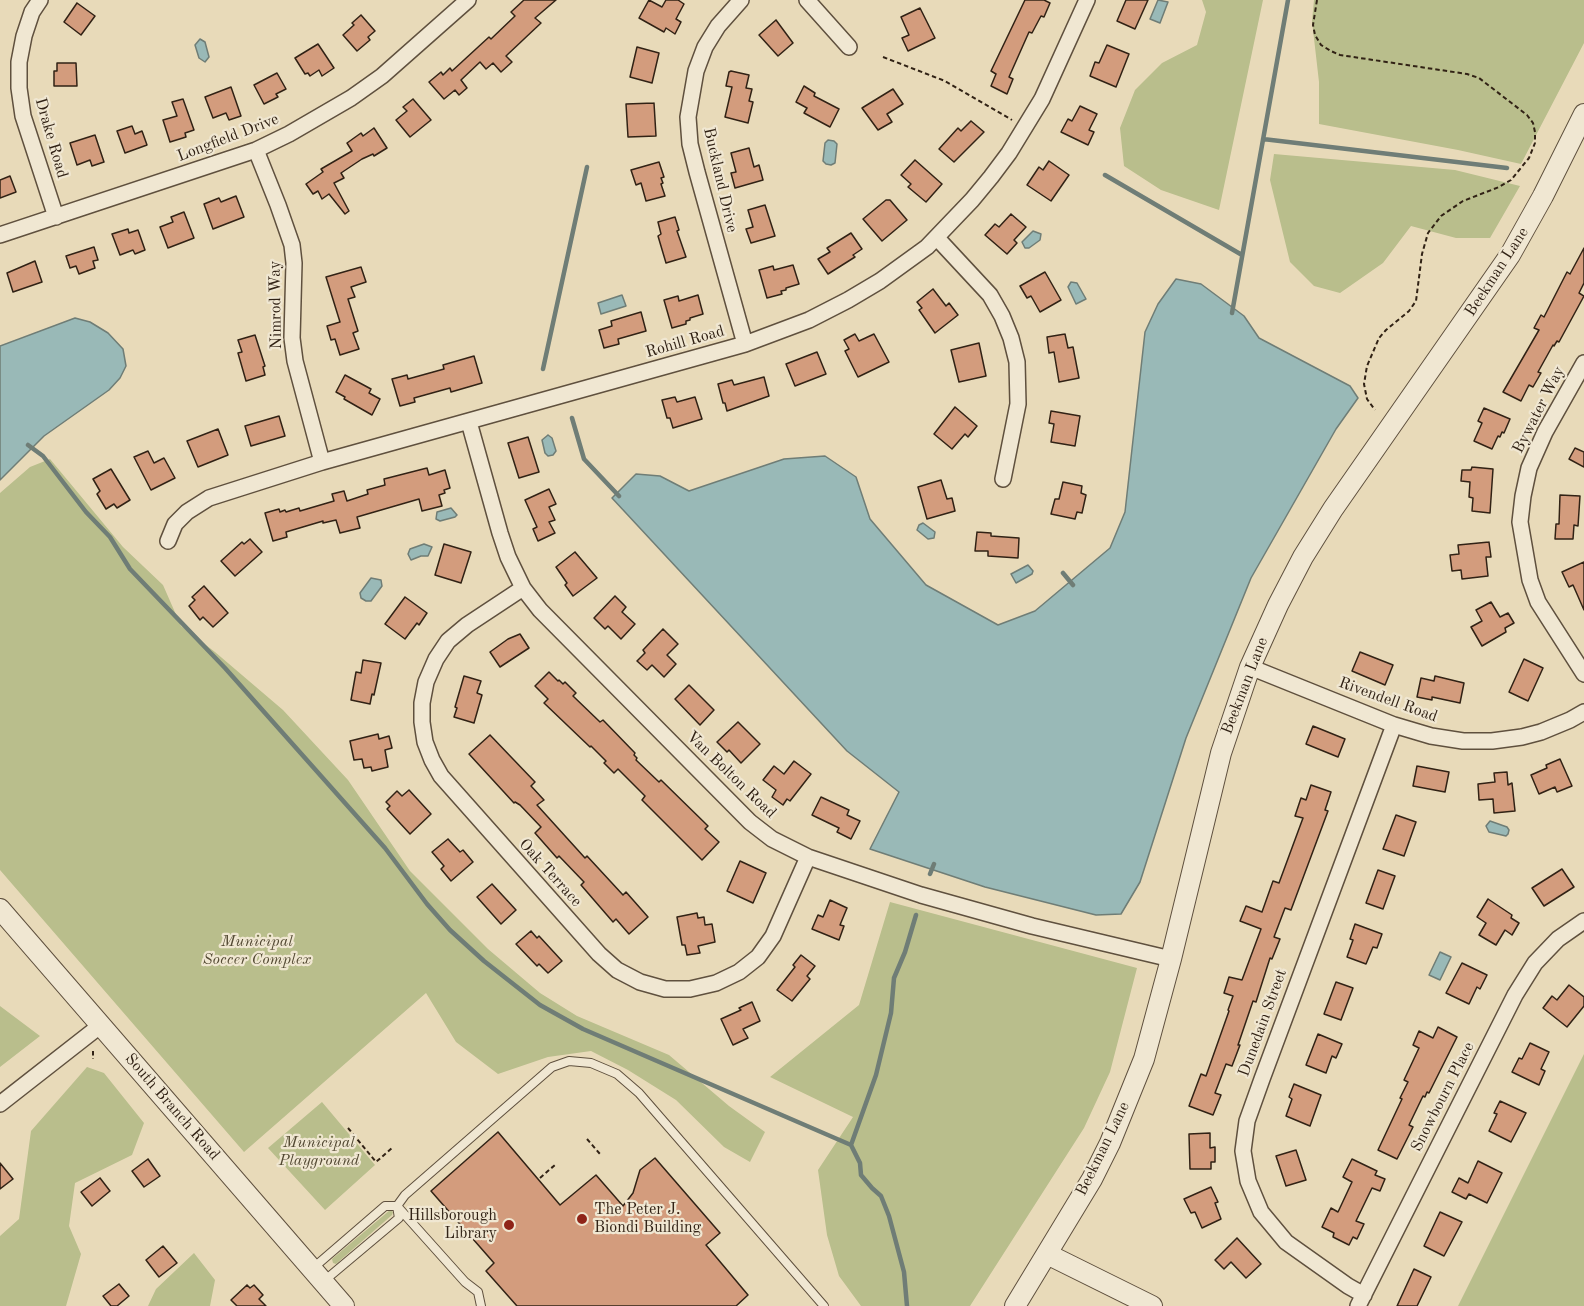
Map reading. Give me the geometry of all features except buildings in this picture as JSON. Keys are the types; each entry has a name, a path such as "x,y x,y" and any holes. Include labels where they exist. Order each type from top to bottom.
{"street":[{"name":"Drake Road","path":"40,0 32,12 24,36 19,62 20,88 23,116 56,217"},
{"name":"Longfield Drive","path":"0,235 255,150 318,119 382,76 468,0"},
{"name":"Buckland Drive","path":"741,0 718,26 705,47 693,82 688,117 690,144 696,172 745,344"},
{"path":"807,0 849,47"},
{"name":"Rohill Road","path":"168,541 174,524 187,512 209,498 322,462 745,344 809,320 848,300 880,280 937,238 991,177 1027,126 1042,99 1087,0"},
{"name":"Beekman Lane","path":"1016,1306 1092,1179 1110,1143 1144,1059 1172,959 1209,794 1230,723 1250,667 1278,605 1303,557 1364,462 1510,255 1543,196 1584,114"},
{"name":"Nimrod Way","path":"255,150 292,245 294,263 292,338 295,361 322,462"},
{"path":"937,238 990,295 1011,338 1017,362 1018,404 1003,479"},
{"name":"Bywater Way","path":"1584,363 1545,432 1529,468 1520,522 1530,580 1538,602 1584,674"},
{"name":"Van Bolton Road","path":"469,422 500,533 508,557 523,588 540,610 750,822 772,839 808,857 989,915 1172,959"},
{"name":"Oak Terrace","path":"523,588 467,625 448,641 436,658 426,682 422,703 425,742 441,776 599,954 617,970 640,982 665,989 690,989 716,983 739,972 758,957 786,909 808,857"},
{"name":"Rivendell Road","path":"1250,667 1394,724 1431,736 1463,741 1492,741 1541,732 1584,712"},
{"name":"Dunedain Street","path":"1361,1300 1348,1286 1286,1242 1261,1212 1248,1181 1243,1151 1247,1121 1394,724"},
{"name":"South Branch Road","path":"0,909 344,1306"},
{"name":"Snowbourn Place","path":"1361,1300 1515,995 1535,963 1558,939 1584,921"},
{"path":"0,1104 101,1025"},
{"path":"1047,1254 1152,1306"}],"lane":[{"path":"317,1276 399,1218 398,1206 405,1195 552,1067 569,1061 591,1063 617,1074 639,1094 824,1306"},
{"path":"317,1276 385,1206 398,1206 465,1282 478,1292 481,1306"}],"path":[{"path":"1317,0 1313,25 1315,35 1321,45 1340,55 1467,74 1479,78 1527,114 1533,123 1535,132 1535,143 1529,158 1511,180 1463,201 1441,216 1428,233 1422,254 1416,301 1409,311 1379,338 1367,366 1364,384 1367,399 1375,410"},
{"path":"883,57 945,81 1014,121"},
{"path":"93,1051 93,1059"},
{"path":"348,1128 376,1162 392,1148"},
{"path":"586,1139 600,1154"},
{"path":"540,1178 556,1164"}],"green space":[{"path":"1202,0 1263,0 1219,210 1161,190 1124,166 1120,128 1135,90 1162,63 1197,45 1206,12"},
{"path":"1314,0 1584,0 1584,43 1521,164 1319,124 1319,82 1312,21"},
{"path":"1274,154 1455,170 1520,186 1490,238 1456,238 1411,226 1383,263 1340,293 1314,286 1290,262 1270,180"},
{"name":"Municipal Soccer Complex","path":"50,459 123,547 163,585 181,626 283,710 348,780 410,871 488,949 540,993 577,1016 669,1055 729,1106 765,1132 750,1162 724,1147 676,1100 628,1070 591,1051 548,1057 498,1074 456,1042 426,993 244,1152 0,870 0,493 30,467"},
{"path":"890,902 1137,968 1110,1072 1084,1128 970,1306 861,1306 839,1276 827,1235 818,1170 853,1117 770,1077 859,1005"},
{"path":"0,1006 40,1036 0,1067"},
{"path":"1584,1054 1584,1306 1458,1306"},
{"path":"87,1067 104,1073 144,1123 132,1155 75,1183 69,1226 81,1254 66,1306 0,1306 0,1236 19,1219 31,1131"},
{"name":"Municipal Playground","path":"322,1102 375,1165 325,1210 268,1148"},
{"path":"390,1210 393,1212 392,1215 336,1264 333,1263 332,1259"},
{"path":"194,1253 215,1280 210,1306 148,1306 156,1289"}],"water":[{"path":"1158,0 1168,2 1160,23 1150,19"},
{"path":"200,39 205,42 209,57 205,62 199,58 195,45"},
{"path":"828,140 837,144 835,163 831,165 823,161 825,143"},
{"path":"1033,231 1041,234 1040,240 1029,248 1025,248 1022,242"},
{"path":"1176,279 1201,284 1244,316 1259,338 1350,386 1358,398 1336,429 1251,578 1186,738 1140,882 1121,914 1096,915 985,887 870,849 899,792 847,751 612,498 636,474 660,476 689,491 784,459 825,456 856,477 870,519 926,585 998,625 1035,611 1110,548 1125,512 1145,332 1158,304"},
{"path":"1071,282 1077,283 1086,299 1076,304 1068,287"},
{"path":"622,295 626,306 601,314 598,303"},
{"path":"75,318 90,322 108,333 123,349 126,366 120,378 109,390 44,436 0,480 0,346"},
{"path":"548,435 552,438 556,451 553,455 548,456 542,440"},
{"path":"451,508 457,515 455,517 440,521 436,519 437,512"},
{"path":"923,523 935,532 934,538 928,539 917,530"},
{"path":"424,544 432,547 428,556 411,560 408,554 410,549"},
{"path":"1028,565 1033,571 1032,574 1016,583 1011,574"},
{"path":"371,578 381,580 382,586 371,601 366,601 361,598 360,593"},
{"path":"1490,821 1507,827 1508,834 1506,836 1489,832 1486,826"},
{"path":"1440,952 1451,957 1440,980 1429,975"}],"waterway":[{"path":"1232,313 1288,0"},
{"path":"1263,139 1507,168"},
{"path":"543,369 587,167"},
{"path":"1105,175 1242,255"},
{"path":"572,418 584,459 619,496"},
{"path":"28,445 43,456 86,512 110,537 130,569 225,668 385,848 427,904 450,930 484,961 540,1005 583,1029 851,1145 860,1163 861,1175 881,1196 889,1216 904,1272 907,1306"},
{"path":"1063,573 1073,585"},
{"path":"930,874 934,864"},
{"path":"851,1145 876,1075 891,1013 894,978 905,952 916,915"}],"place":[{"name":"The Peter J. Biondi Building","path":"582,1219"},
{"name":"Hillsborough Library","path":"509,1225"}]}
